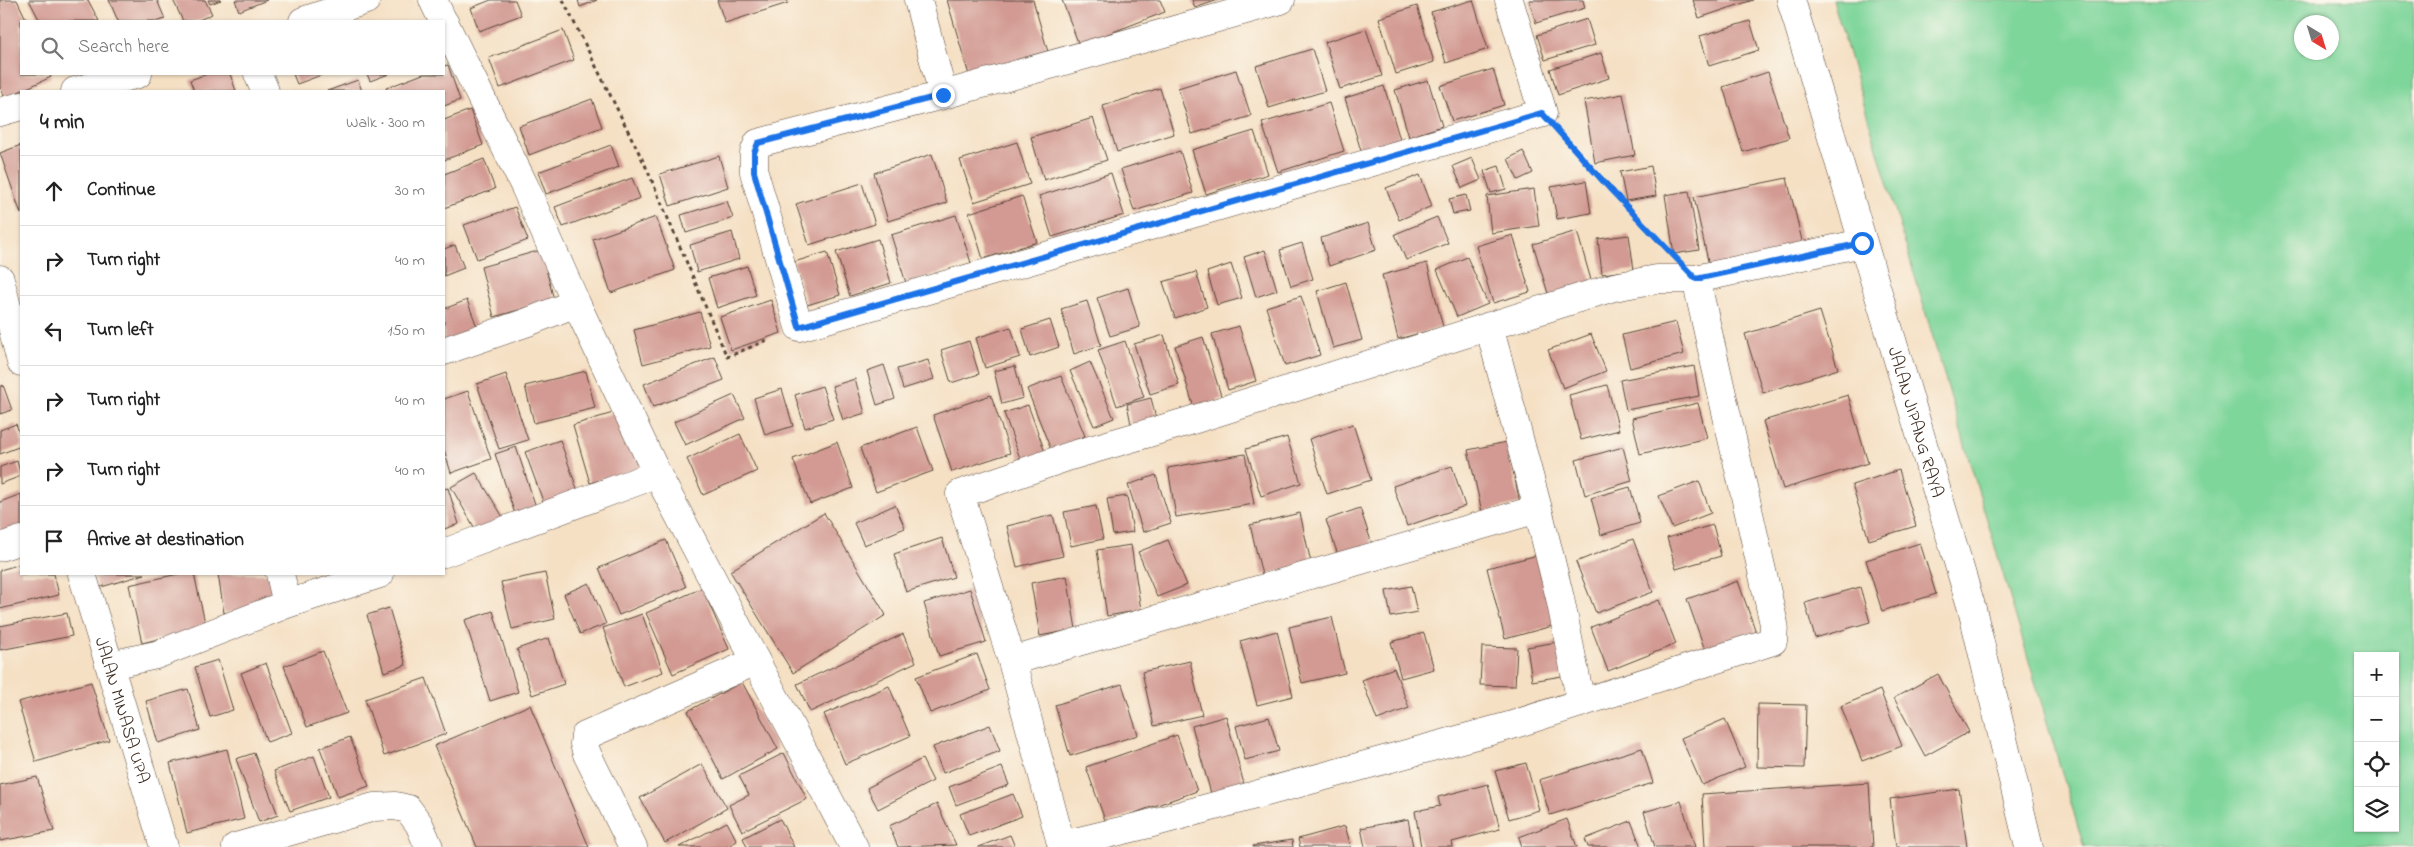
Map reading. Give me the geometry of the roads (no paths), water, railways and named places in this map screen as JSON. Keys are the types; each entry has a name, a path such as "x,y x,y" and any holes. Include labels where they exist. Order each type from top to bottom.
{"street":[{"path":"306,20 366,0"},
{"path":"432,0 442,20"},
{"path":"918,0 943,95"},
{"path":"1281,0 943,95 758,143 754,153 754,172 799,327 1542,113 1509,0"},
{"name":"JALAN JIPANG RAYA","path":"1790,0 1972,609 2029,847"},
{"path":"445,26 526,187 576,302 658,474 854,847"},
{"path":"79,90 134,75"},
{"path":"258,75 266,90"},
{"path":"0,112 20,106"},
{"path":"1696,279 1775,633 1773,641 1500,728 1062,846 1012,661 960,494 1070,456 1186,422 1614,287 1657,279 1696,279 1862,243"},
{"path":"0,279 15,315 20,354"},
{"path":"445,351 528,322 576,302"},
{"path":"1489,326 1560,598 1582,703"},
{"path":"445,553 658,474"},
{"path":"1012,661 1538,509"},
{"path":"0,547 20,540"},
{"name":"JALAN MINASA UPA","path":"82,575 164,847"},
{"path":"280,575 287,604"},
{"path":"110,665 156,655 287,604 377,575"},
{"path":"634,847 587,754 584,744 585,736 756,661"},
{"path":"236,847 374,807 395,806 408,809 419,824 429,847"}]}
